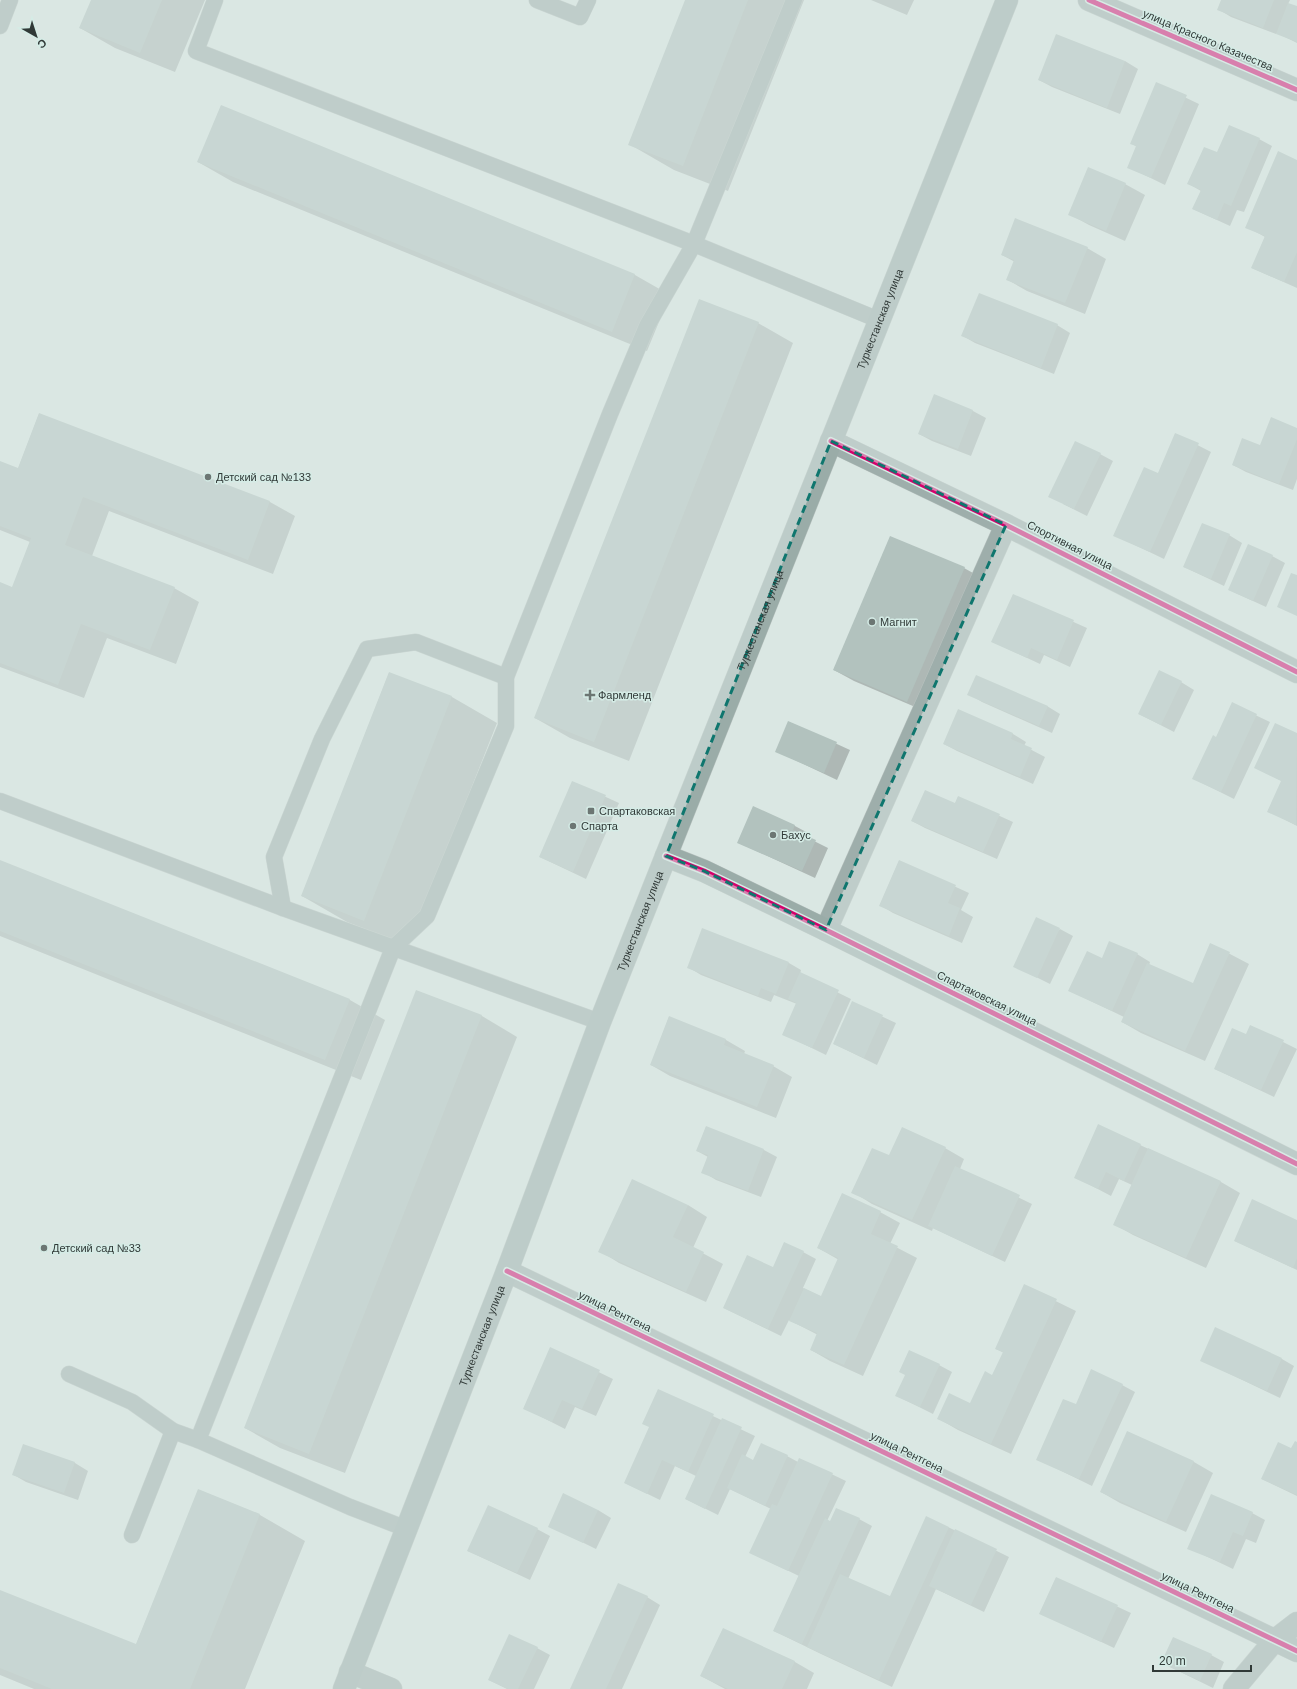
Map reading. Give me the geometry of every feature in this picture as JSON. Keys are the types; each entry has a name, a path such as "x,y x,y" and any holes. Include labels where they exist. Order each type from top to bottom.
{"main road":[{"name":"Туркестанская улица","path":"347,1680 508,1271 600,1022 1007,0"},
{"name":"Спартаковская улица","path":"666,856 704,871 826,930 1297,1164"}],"street":[{"name":"улица Красного Казачества","path":"1089,0 1297,90"},
{"name":"Спортивная улица","path":"831,441 1006,525 1297,672"},
{"path":"826,930 1006,525"},
{"name":"улица Рентгена","path":"508,1271 1297,1651"},
{"path":"1234,1689 1274,1640 1297,1623"},
{"path":"347,1680 391,1689"}],"lane":[{"path":"0,26 10,0"},
{"path":"215,0 196,51 694,244 879,320"},
{"path":"537,0 580,17 588,0"},
{"path":"198,1440 394,948 427,916 506,726 506,677 610,414 647,326 694,244 794,0"},
{"path":"283,908 274,857 322,739 367,649 416,642 506,677"},
{"path":"0,801 283,908 600,1022"},
{"path":"69,1374 132,1402 173,1431 198,1440 350,1507 406,1529"},
{"path":"132,1535 173,1431"}],"highlighted area":[{"path":"831,441 1006,525 826,930 704,871 666,856"}],"building":[{"path":"91,0 162,0 140,53 79,28"},
{"path":"685,0 748,0 683,166 628,145"},
{"path":"1221,0 1274,0 1263,28 1217,10"},
{"path":"1288,3 1297,6 1297,42 1276,34"},
{"path":"1056,34 1125,61 1107,108 1038,80"},
{"path":"1156,82 1187,95 1151,178 1127,168 1136,146 1130,144"},
{"path":"221,105 635,274 612,332 197,162"},
{"path":"1229,125 1260,138 1231,206 1224,203 1217,220 1192,209 1201,190 1187,184 1204,147 1217,152"},
{"path":"1278,151 1297,160 1297,252 1284,282 1251,268 1265,236 1245,228"},
{"path":"1088,167 1126,183 1106,231 1068,215"},
{"path":"1015,218 1088,247 1065,303 1006,280 1014,260 1001,255"},
{"path":"979,293 1058,324 1041,368 961,336"},
{"path":"699,299 759,322 594,742 534,718"},
{"path":"934,394 973,410 958,449 918,434"},
{"path":"39,413 270,501 248,560 83,497 65,545 175,587 150,650 81,624 58,685 0,663 0,582 12,587 31,538 0,526 0,461 18,468"},
{"path":"1271,417 1297,428 1297,439 1279,484 1232,465 1242,438 1260,445"},
{"path":"1175,433 1199,443 1150,552 1113,536 1144,467 1158,473"},
{"path":"1075,441 1101,453 1074,509 1048,497"},
{"path":"1202,523 1230,534 1211,579 1183,567"},
{"path":"890,536 965,567 907,702 833,670"},
{"path":"1248,544 1273,555 1253,601 1228,590"},
{"path":"1291,573 1297,575 1297,616 1277,607"},
{"path":"1013,594 1074,620 1057,660 1031,648 1027,658 991,642"},
{"path":"1159,670 1182,681 1161,725 1138,714"},
{"path":"389,672 452,696 364,921 301,896"},
{"path":"976,675 1048,706 1039,726 967,695"},
{"path":"1232,702 1257,714 1221,792 1192,779 1213,735 1216,737"},
{"path":"958,709 1013,733 1011,739 1032,748 1020,777 943,744"},
{"path":"788,721 837,742 824,773 775,752"},
{"path":"1275,723 1297,733 1296,825 1267,812 1281,781 1254,768"},
{"name":"Спарта","path":"572,781 606,795 573,872 539,857"},
{"path":"925,790 955,803 958,796 1000,814 983,852 911,821"},
{"name":"Бахус","path":"753,806 795,825 793,830 816,840 802,871 737,843"},
{"path":"0,860 350,999 325,1060 0,931"},
{"path":"899,860 956,885 948,903 960,908 949,936 879,906"},
{"path":"1036,917 1060,928 1037,978 1013,967"},
{"path":"702,928 789,962 776,994 761,988 758,996 687,968"},
{"path":"1109,941 1138,953 1112,1011 1068,991 1087,951 1102,958"},
{"path":"1210,943 1230,952 1185,1051 1121,1022 1147,963 1193,983"},
{"path":"800,972 839,990 812,1048 782,1035 796,1003 788,999"},
{"path":"416,990 482,1015 309,1454 244,1428"},
{"path":"852,1001 883,1015 864,1058 833,1044"},
{"path":"669,1016 726,1039 724,1045 774,1065 757,1107 650,1065"},
{"path":"1250,1025 1284,1040 1261,1090 1214,1069 1232,1028 1246,1034"},
{"path":"1098,1124 1141,1144 1124,1181 1106,1172 1098,1189 1074,1178"},
{"path":"706,1126 764,1149 748,1191 701,1173 708,1155 696,1151"},
{"path":"902,1127 946,1147 912,1220 851,1193 872,1148 889,1155"},
{"path":"1148,1148 1221,1181 1186,1258 1113,1225"},
{"path":"955,1166 1020,1195 992,1256 928,1226"},
{"path":"632,1179 688,1205 673,1237 704,1252 686,1292 598,1252"},
{"path":"842,1193 881,1211 871,1234 898,1246 844,1365 810,1350 817,1333 789,1321 804,1288 821,1296 838,1258 817,1248"},
{"path":"1252,1199 1297,1220 1297,1258 1293,1268 1234,1241"},
{"path":"784,1242 804,1251 768,1329 723,1308 747,1255 773,1267"},
{"path":"1024,1284 1057,1299 991,1444 937,1419 949,1393 970,1403 985,1371 992,1375 1003,1352 995,1349"},
{"path":"1215,1327 1282,1358 1267,1391 1200,1361"},
{"path":"550,1347 600,1370 582,1409 562,1400 552,1422 523,1409"},
{"path":"909,1350 940,1364 920,1407 895,1396 905,1375 899,1372"},
{"path":"1091,1369 1123,1384 1079,1479 1036,1460 1063,1399 1076,1404"},
{"path":"658,1389 714,1414 688,1472 662,1460 647,1494 624,1483 649,1427 642,1424"},
{"path":"722,1418 742,1427 705,1509 685,1499"},
{"path":"1127,1431 1194,1461 1166,1522 1100,1492"},
{"path":"1295,1441 1297,1442 1297,1495 1261,1479 1278,1442 1291,1448"},
{"path":"761,1443 788,1455 765,1506 727,1488 742,1454 753,1460"},
{"path":"23,1444 75,1462 64,1493 12,1475"},
{"path":"799,1458 833,1473 788,1571 749,1553 772,1504 777,1506"},
{"path":"198,1489 260,1514 190,1689 52,1689 0,1668 0,1590 136,1644"},
{"path":"563,1493 598,1510 583,1543 548,1527"},
{"path":"1211,1494 1253,1512 1243,1536 1233,1532 1220,1562 1187,1549"},
{"path":"488,1505 538,1528 517,1573 467,1551"},
{"path":"836,1508 860,1518 802,1644 773,1631 825,1518 830,1521"},
{"path":"926,1516 949,1527 879,1680 807,1647 840,1574 890,1596"},
{"path":"955,1529 997,1549 971,1605 929,1586"},
{"path":"1056,1577 1118,1605 1101,1642 1039,1614"},
{"path":"618,1583 648,1596 606,1689 570,1689"},
{"path":"723,1628 795,1661 782,1689 728,1689 700,1676"},
{"path":"509,1634 538,1647 518,1689 508,1689 488,1680"},
{"path":"1173,1637 1212,1654 1200,1681 1161,1663"}],"cycle path":[{"path":"1089,0 1297,90"},
{"path":"831,441 1006,525 1297,672"},
{"path":"666,856 704,871 826,930 1297,1164"},
{"path":"507,1271 1297,1651"}],"place":[{"name":"Детский сад №133","path":"208,477"},
{"name":"Магнит","path":"872,622"},
{"name":"Фармленд","path":"590,695"},
{"name":"Спартаковская","path":"591,811"},
{"name":"Спарта","path":"573,826"},
{"name":"Бахус","path":"773,835"},
{"name":"Детский сад №33","path":"44,1248"}]}
